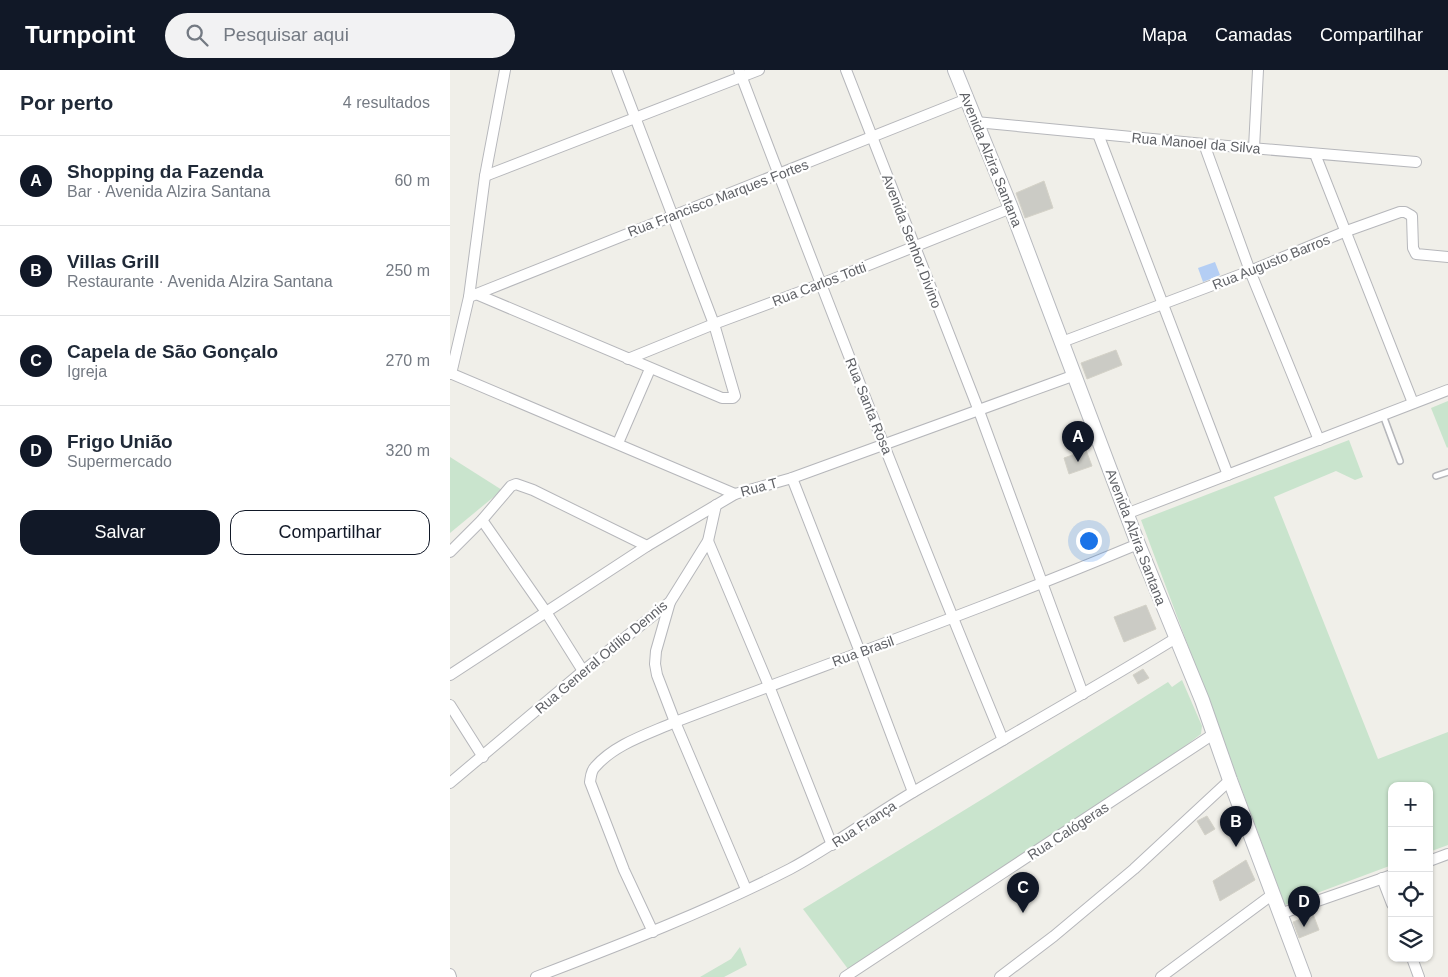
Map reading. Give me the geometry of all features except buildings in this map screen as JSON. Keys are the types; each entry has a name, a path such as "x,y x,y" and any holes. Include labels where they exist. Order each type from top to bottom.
{"main road":[{"name":"Avenida Alzira Santana","path":"955,70 1011,208 1126,514 1215,734 1230,780 1304,977"}],"street":[{"path":"451,373 472,296 485,176 505,70"},
{"path":"472,296 722,398 733,398 735,396 734,387 714,324 617,70"},
{"path":"485,176 636,117 740,73 759,70"},
{"name":"Avenida Senhor Divino","path":"846,70 979,411 1084,694"},
{"path":"1254,148 1258,70"},
{"name":"Rua Santa Rosa","path":"740,73 952,619 1003,740"},
{"name":"Rua Francisco Marques Fortes","path":"472,296 967,99"},
{"name":"Rua Manoel da Silva","path":"976,122 1416,162"},
{"path":"1098,134 1228,475"},
{"path":"1204,144 1250,271 1319,440"},
{"path":"1315,154 1344,232 1413,403"},
{"name":"Rua Carlos Totti","path":"628,360 714,324 821,284 1011,208"},
{"name":"Rua Augusto Barros","path":"1062,342 1163,305 1344,232 1405,212 1412,216 1413,248 1416,254 1448,257"},
{"path":"618,443 650,369"},
{"name":"Rua T","path":"451,373 735,494 792,478 1075,375"},
{"path":"1126,514 1448,390"},
{"path":"792,478 912,792"},
{"path":"450,552 482,520 510,486 518,484 647,546"},
{"path":"450,675 647,546 735,494"},
{"name":"Rua General Odílio Dennis","path":"450,783 483,757 583,670 670,602 708,541 716,505"},
{"path":"482,520 546,612 583,670"},
{"path":"708,541 769,686 832,844"},
{"name":"Rua Brasil","path":"653,932 624,870 593,792 590,782 594,767 633,740 675,722 952,619 1138,544"},
{"path":"670,602 656,651 655,664 657,675 746,890"},
{"name":"Rua França","path":"536,977 653,932 790,869 912,792 1084,694 1176,638"},
{"path":"450,705 483,757"},
{"name":"Rua Calógeras","path":"850,976 1215,734"},
{"path":"1000,977 1054,936 1134,869 1230,780"},
{"path":"1433,860 1448,854"},
{"path":"1280,914 1387,876"},
{"path":"1161,977 1273,894"},
{"path":"1413,962 1419,977"}],"lane":[{"path":"1383,415 1400,461"},
{"path":"1436,476 1448,472"}],"green space":[{"path":"1448,401 1448,447 1447,448 1431,408"},
{"path":"1349,440 1363,477 1355,480 1336,471 1274,497 1378,759 1448,732 1448,845 1433,851 1433,782 1388,782 1388,866 1285,905 1141,520"},
{"path":"450,457 502,490 450,533"},
{"path":"1182,680 1202,726 1201,734 1173,755 848,969 803,909 1168,682 1172,687"},
{"path":"740,947 747,965 724,977 700,977 731,959"}],"water":[{"path":"1215,262 1220,275 1203,282 1198,268"}],"place":[{"name":"Shopping da Fazenda","path":"1078,462"},
{"name":"Villas Grill","path":"1236,847"},
{"name":"Capela de São Gonçalo","path":"1023,913"},
{"name":"Frigo União","path":"1304,927"}]}
